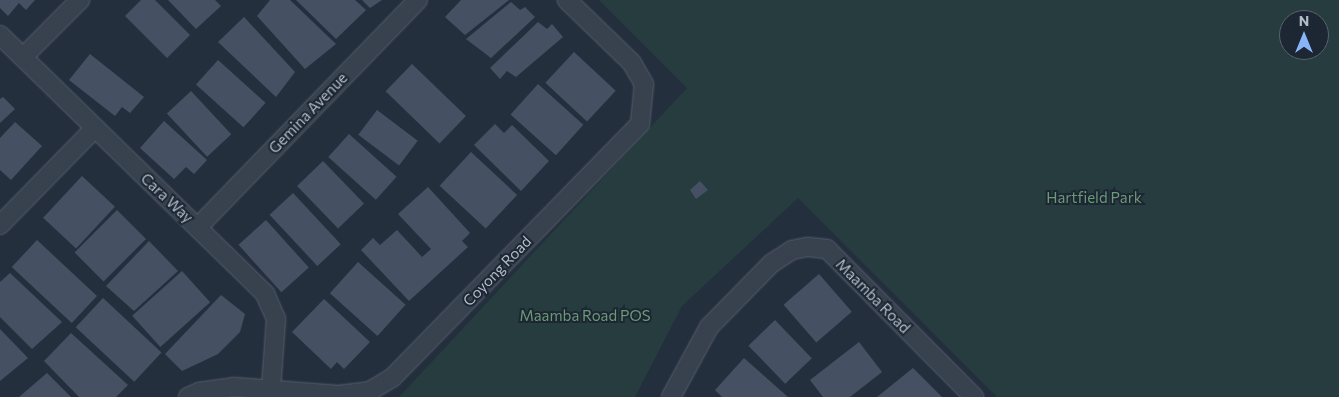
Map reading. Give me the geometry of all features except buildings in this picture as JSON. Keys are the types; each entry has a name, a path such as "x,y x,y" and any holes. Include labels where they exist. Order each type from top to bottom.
{"street":[{"path":"23,57 80,0"},
{"name":"Gemina Avenue","path":"198,227 418,0"},
{"name":"Coyong Road","path":"188,397 199,392 234,387 271,388 339,395 370,391 392,378 640,124 644,84 632,63 567,0"},
{"name":"Cara Way","path":"0,35 94,129 198,227 265,294 276,319 271,388"},
{"path":"0,225 94,129"},
{"name":"Maamba Road","path":"671,397 709,327 772,263 792,250 808,247 826,249 974,397"}],"green space":[{"name":"Hartfield Park","path":"599,0 1339,0 1339,397 997,397 798,198 682,306 635,397 399,397 687,88"}],"park label":[{"name":"Maamba Road POS","path":"585,316"}]}
